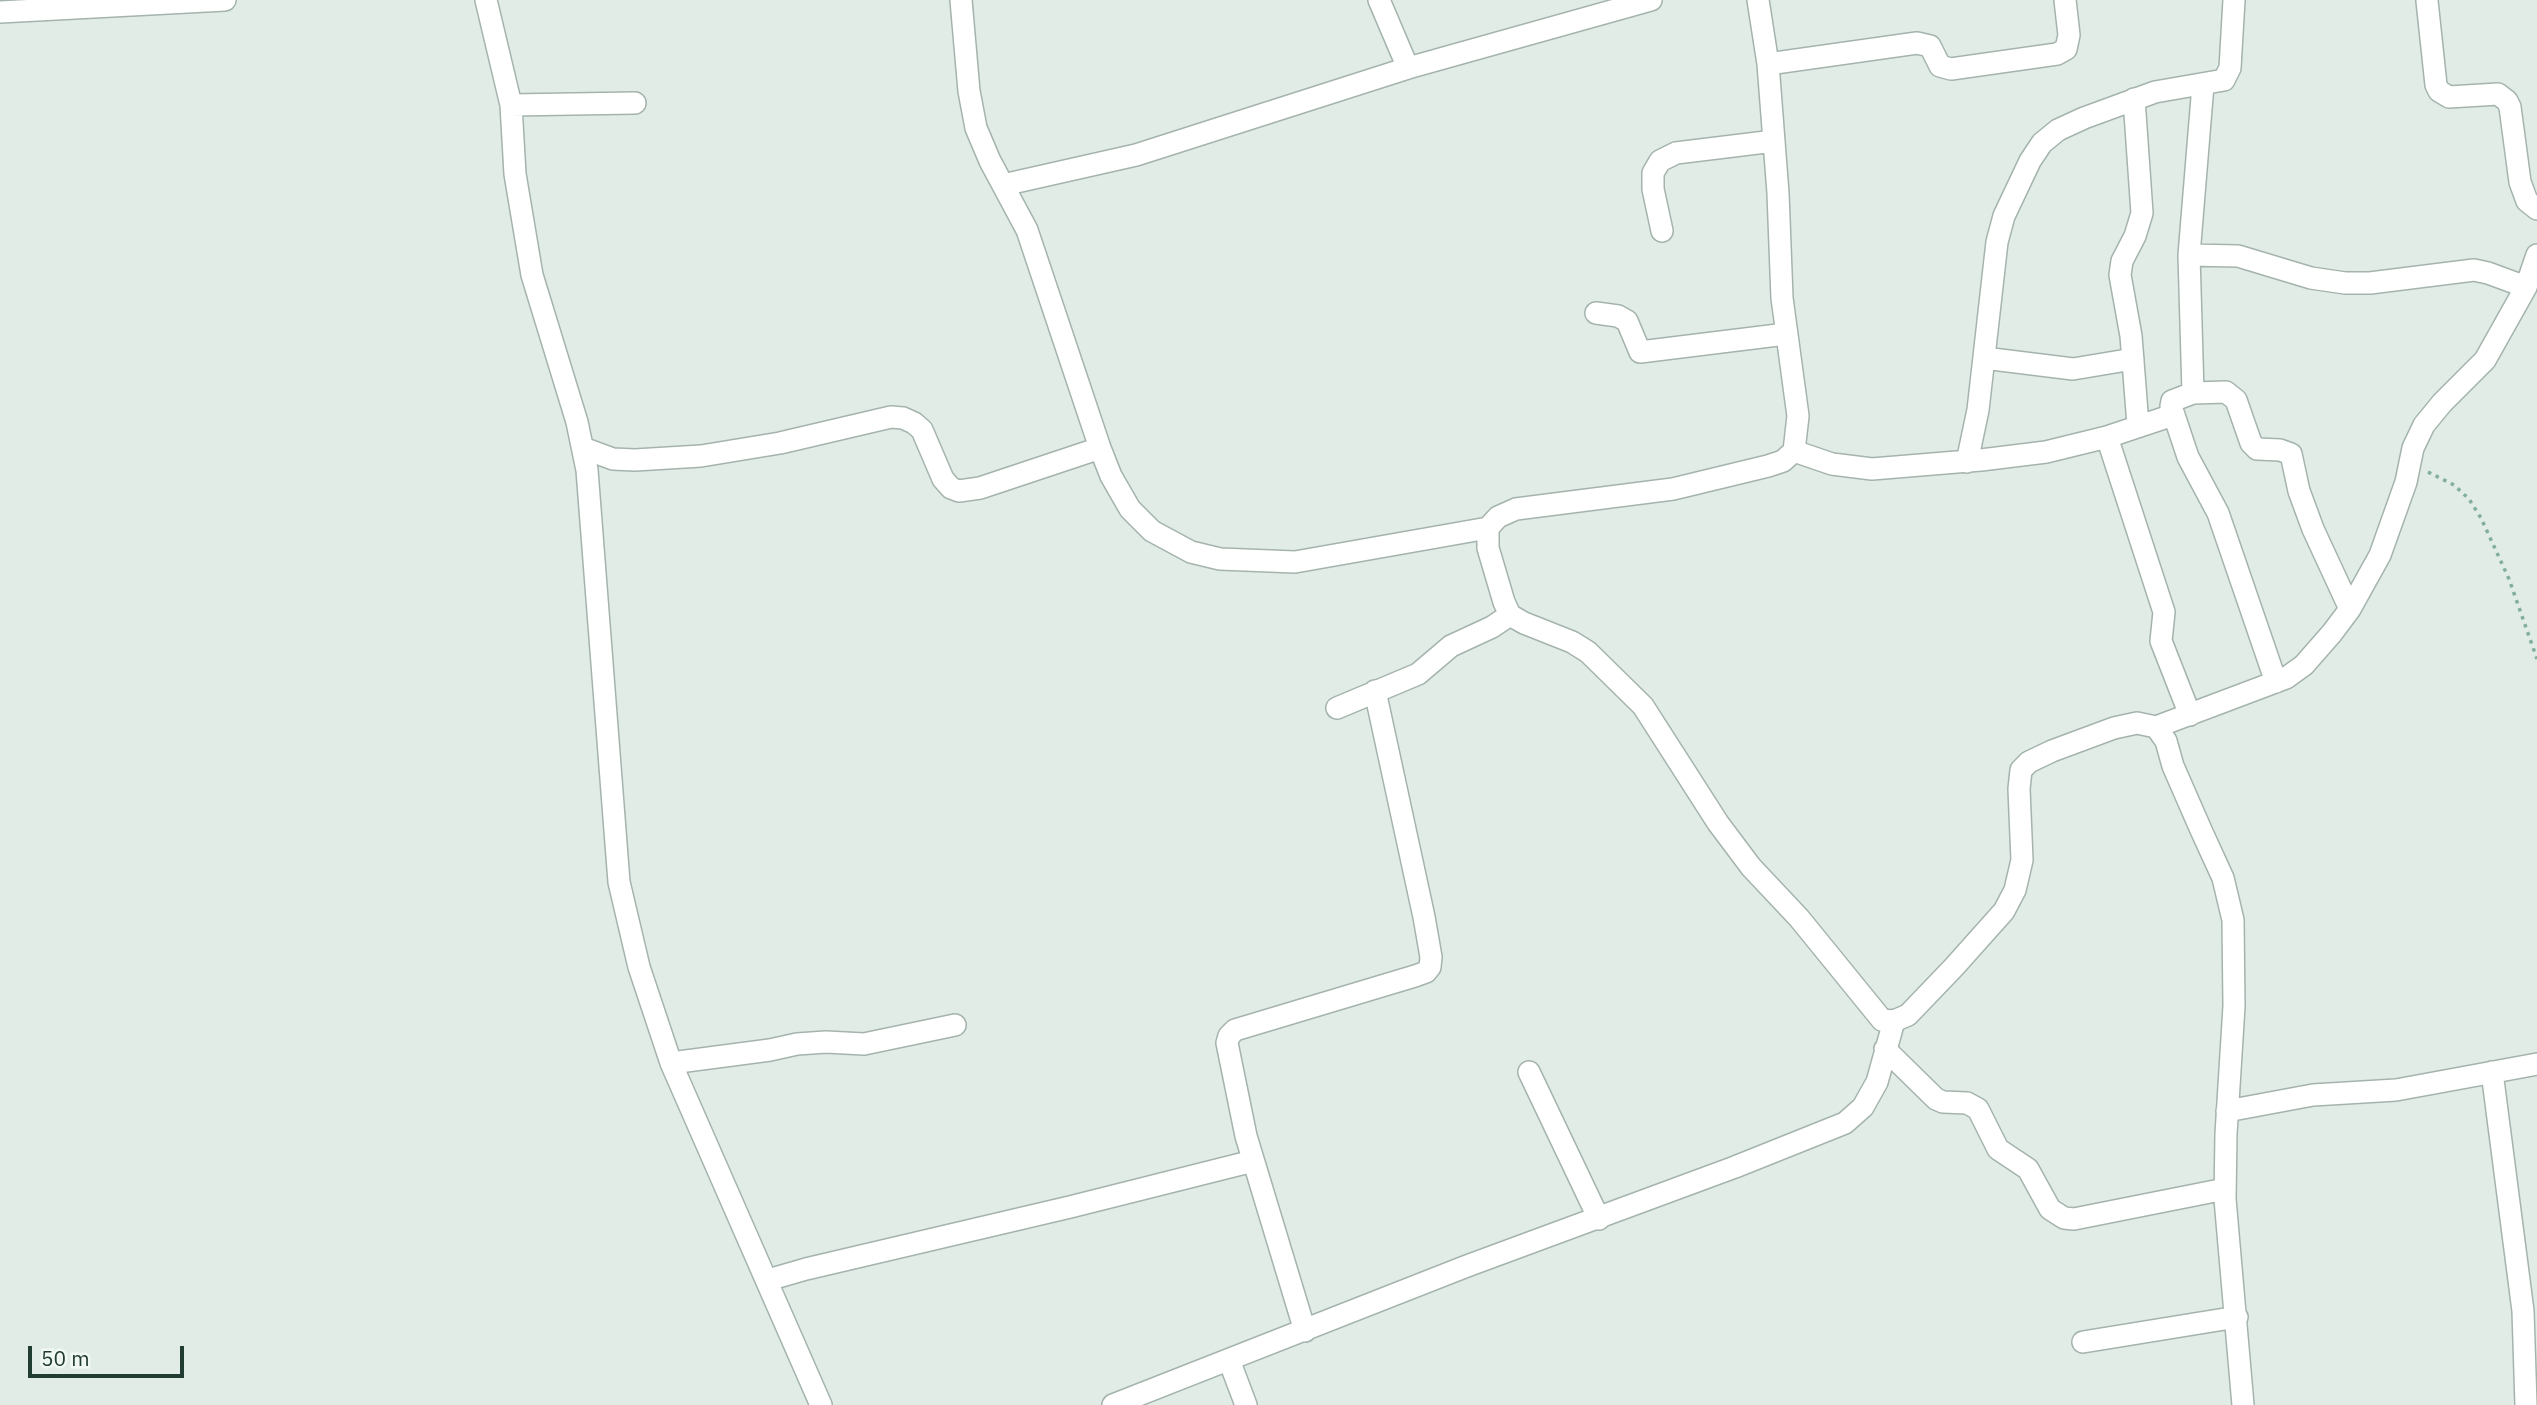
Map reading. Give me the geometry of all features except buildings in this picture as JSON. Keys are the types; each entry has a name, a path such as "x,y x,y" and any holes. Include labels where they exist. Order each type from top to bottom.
{"street":[{"path":"0,12 225,0"},
{"path":"486,0 511,105 515,174 532,275 583,448 587,470 619,882 639,967 671,1063 821,1405"},
{"path":"961,0 969,91 976,128 1027,230 1100,448 1111,476 1130,509 1152,531 1191,552 1220,559 1295,562 1488,538"},
{"path":"1379,0 1408,68"},
{"path":"1003,185 1136,155 1408,68 1651,0"},
{"path":"1758,0 1768,64 1782,298 1798,416 1794,451 1783,461 1768,466 1673,489 1516,509 1498,517 1488,538 1500,588 1510,615 1572,642 1623,684 1643,706 1718,823 1751,867 1799,918 1882,1020 1894,1021 1908,1015 2004,911 2015,890 2022,860 2021,770 2029,762 2114,728 2137,723 2156,727 2277,682 2304,665 2350,609 2380,555 2394,520 2413,448 2424,425 2485,360 2526,286 2537,254"},
{"path":"1768,64 1917,43 1930,46 1940,66 1951,69 2057,54 2066,49 2069,35 2064,0"},
{"path":"1967,461 1978,410 1997,242 2004,216 2030,161 2042,144 2058,130 2134,99 2181,86 2224,80 2230,68 2234,0"},
{"path":"2427,1 2439,91 2449,97 2498,94 2507,101 2519,182 2527,201 2537,209"},
{"path":"2193,393 2189,256 2194,164 2203,85"},
{"path":"2134,99 2141,213 2135,236 2122,261 2120,275 2131,336 2138,425"},
{"path":"511,105 635,103"},
{"path":"1662,231 1653,189 1653,173 1660,161 1676,153 1774,141"},
{"path":"2189,256 2238,256 2311,278 2346,283 2370,283 2474,270 2526,286"},
{"path":"1596,313 1627,321 1640,352 1786,334"},
{"path":"1984,358 2073,369 2133,359"},
{"path":"2277,682 2218,513 2188,457 2173,415 2172,401 2193,393 2226,392 2235,400 2251,443 2257,449 2280,450 2291,454 2313,528 2350,609"},
{"path":"1794,451 1832,464 1872,469 2023,456 2107,437 2173,415"},
{"path":"583,448 613,458 635,460 701,456 780,443 891,418 904,418 922,430 943,479 951,488 959,491 979,488 1100,448"},
{"path":"2107,437 2164,612 2161,641 2190,715"},
{"path":"1337,708 1418,674 1451,646 1492,627 1510,615"},
{"path":"1305,1331 1253,1161 1227,1043 1229,1035 1235,1030 1415,976 1426,972 1430,967 1431,957 1424,917 1375,691"},
{"path":"2156,727 2166,741 2174,766 2223,878 2233,920 2234,1006 2225,1189 2243,1405"},
{"path":"1112,1405 1467,1266 1599,1219 1845,1123 1863,1107 1877,1082 1894,1021"},
{"path":"671,1063 797,1044 864,1044 955,1025"},
{"path":"1885,1049 1936,1100 1966,1102 1978,1109 1998,1149 2028,1170 2050,1209 2064,1218 2074,1219 2225,1189"},
{"path":"2227,1111 2313,1095 2396,1090 2537,1064"},
{"path":"1529,1072 1599,1219"},
{"path":"2492,1072 2523,1311 2526,1405"},
{"path":"768,1280 1253,1161"},
{"path":"2083,1342 2237,1317"},
{"path":"1228,1360 1246,1405"}],"path":[{"path":"2410,466 2438,476 2454,485 2469,499 2509,579 2537,660"}]}
